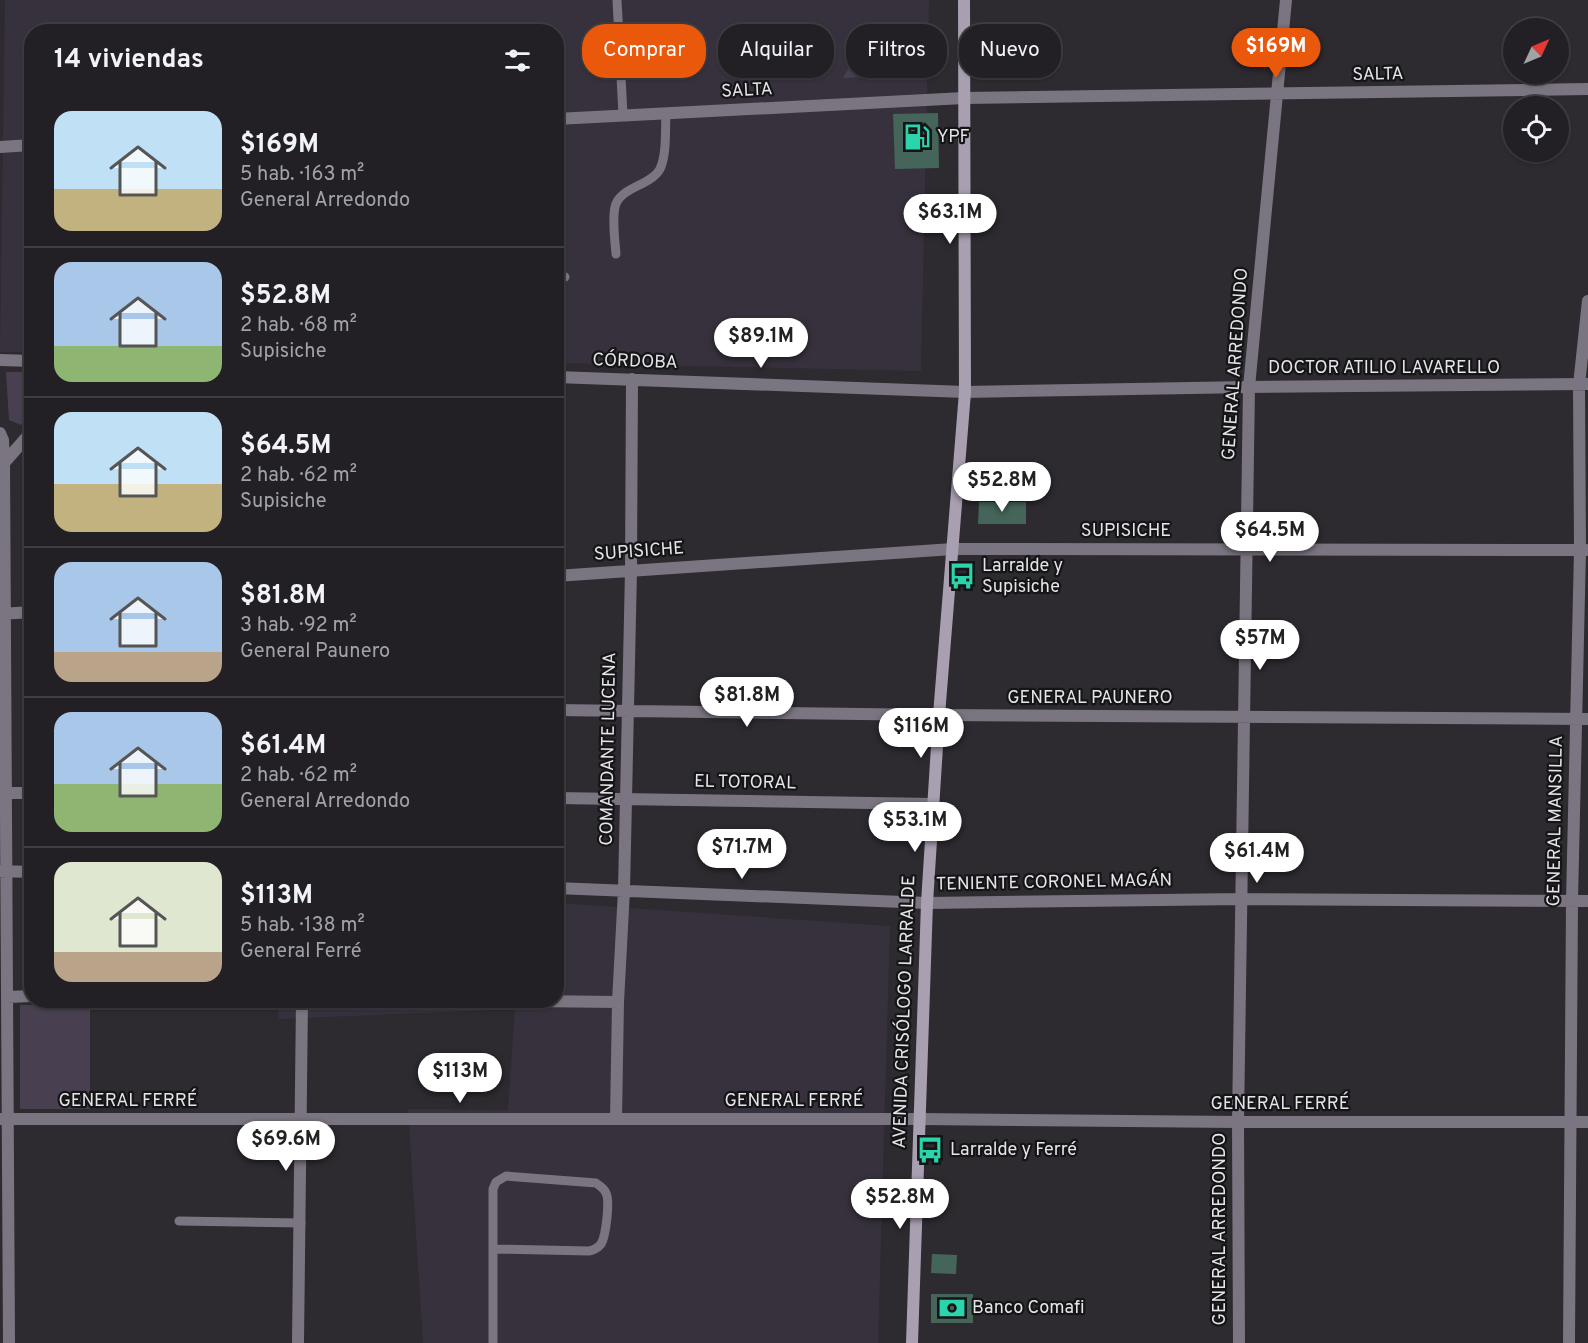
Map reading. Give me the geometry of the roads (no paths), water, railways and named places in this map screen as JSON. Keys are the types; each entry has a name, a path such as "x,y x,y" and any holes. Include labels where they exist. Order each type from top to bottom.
{"main road":[{"name":"AVENIDA CRISÓLOGO LARRALDE","path":"912,1343 927,903 939,715 965,392 964,0"}],"street":[{"name":"GENERAL ARREDONDO","path":"1239,1343 1238,1122 1249,387 1286,0"},
{"name":"SALTA","path":"564,119 964,98 1588,89"},
{"path":"0,147 24,146"},
{"name":"GENERAL MANSILLA","path":"1569,1343 1572,901 1582,719 1584,384 1588,301"},
{"path":"0,360 24,361"},
{"name":"CÓRDOBA","path":"564,377 965,392"},
{"name":"COMANDANTE LUCENA","path":"616,1119 628,712 632,379"},
{"name":"DOCTOR ATILIO LAVARELLO","path":"965,392 1584,384"},
{"path":"0,433 3,440 4,463 3,793 7,997 4,1119 9,1343"},
{"path":"4,463 24,440"},
{"name":"SUPISICHE","path":"564,575 953,549 1584,550"},
{"path":"3,614 24,613"},
{"name":"GENERAL PAUNERO","path":"564,710 1582,719"},
{"path":"3,793 24,793"},
{"name":"EL TOTORAL","path":"564,798 933,804"},
{"path":"4,871 24,872"},
{"name":"TENIENTE CORONEL MAGÁN","path":"564,888 927,903 1242,899 1588,901"},
{"path":"7,997 24,996"},
{"path":"564,1001 618,1002"},
{"path":"298,1343 302,1008"},
{"name":"GENERAL FERRÉ","path":"4,1119 1588,1122"}],"lane":[{"path":"617,0 623,116"},
{"path":"615,254 615,207 623,195 653,178 660,169 663,161 666,113"},
{"path":"493,1249 589,1251 596,1249 605,1235 608,1195 596,1183 506,1176 496,1182 493,1190 493,1249 493,1343"},
{"path":"179,1221 301,1223"}],"place":[{"name":"YPF","path":"917,137"},
{"name":"Larralde y Supisiche","path":"962,576"},
{"name":"Larralde y Ferré","path":"930,1150"},
{"name":"Banco Comafi","path":"952,1308"}]}
